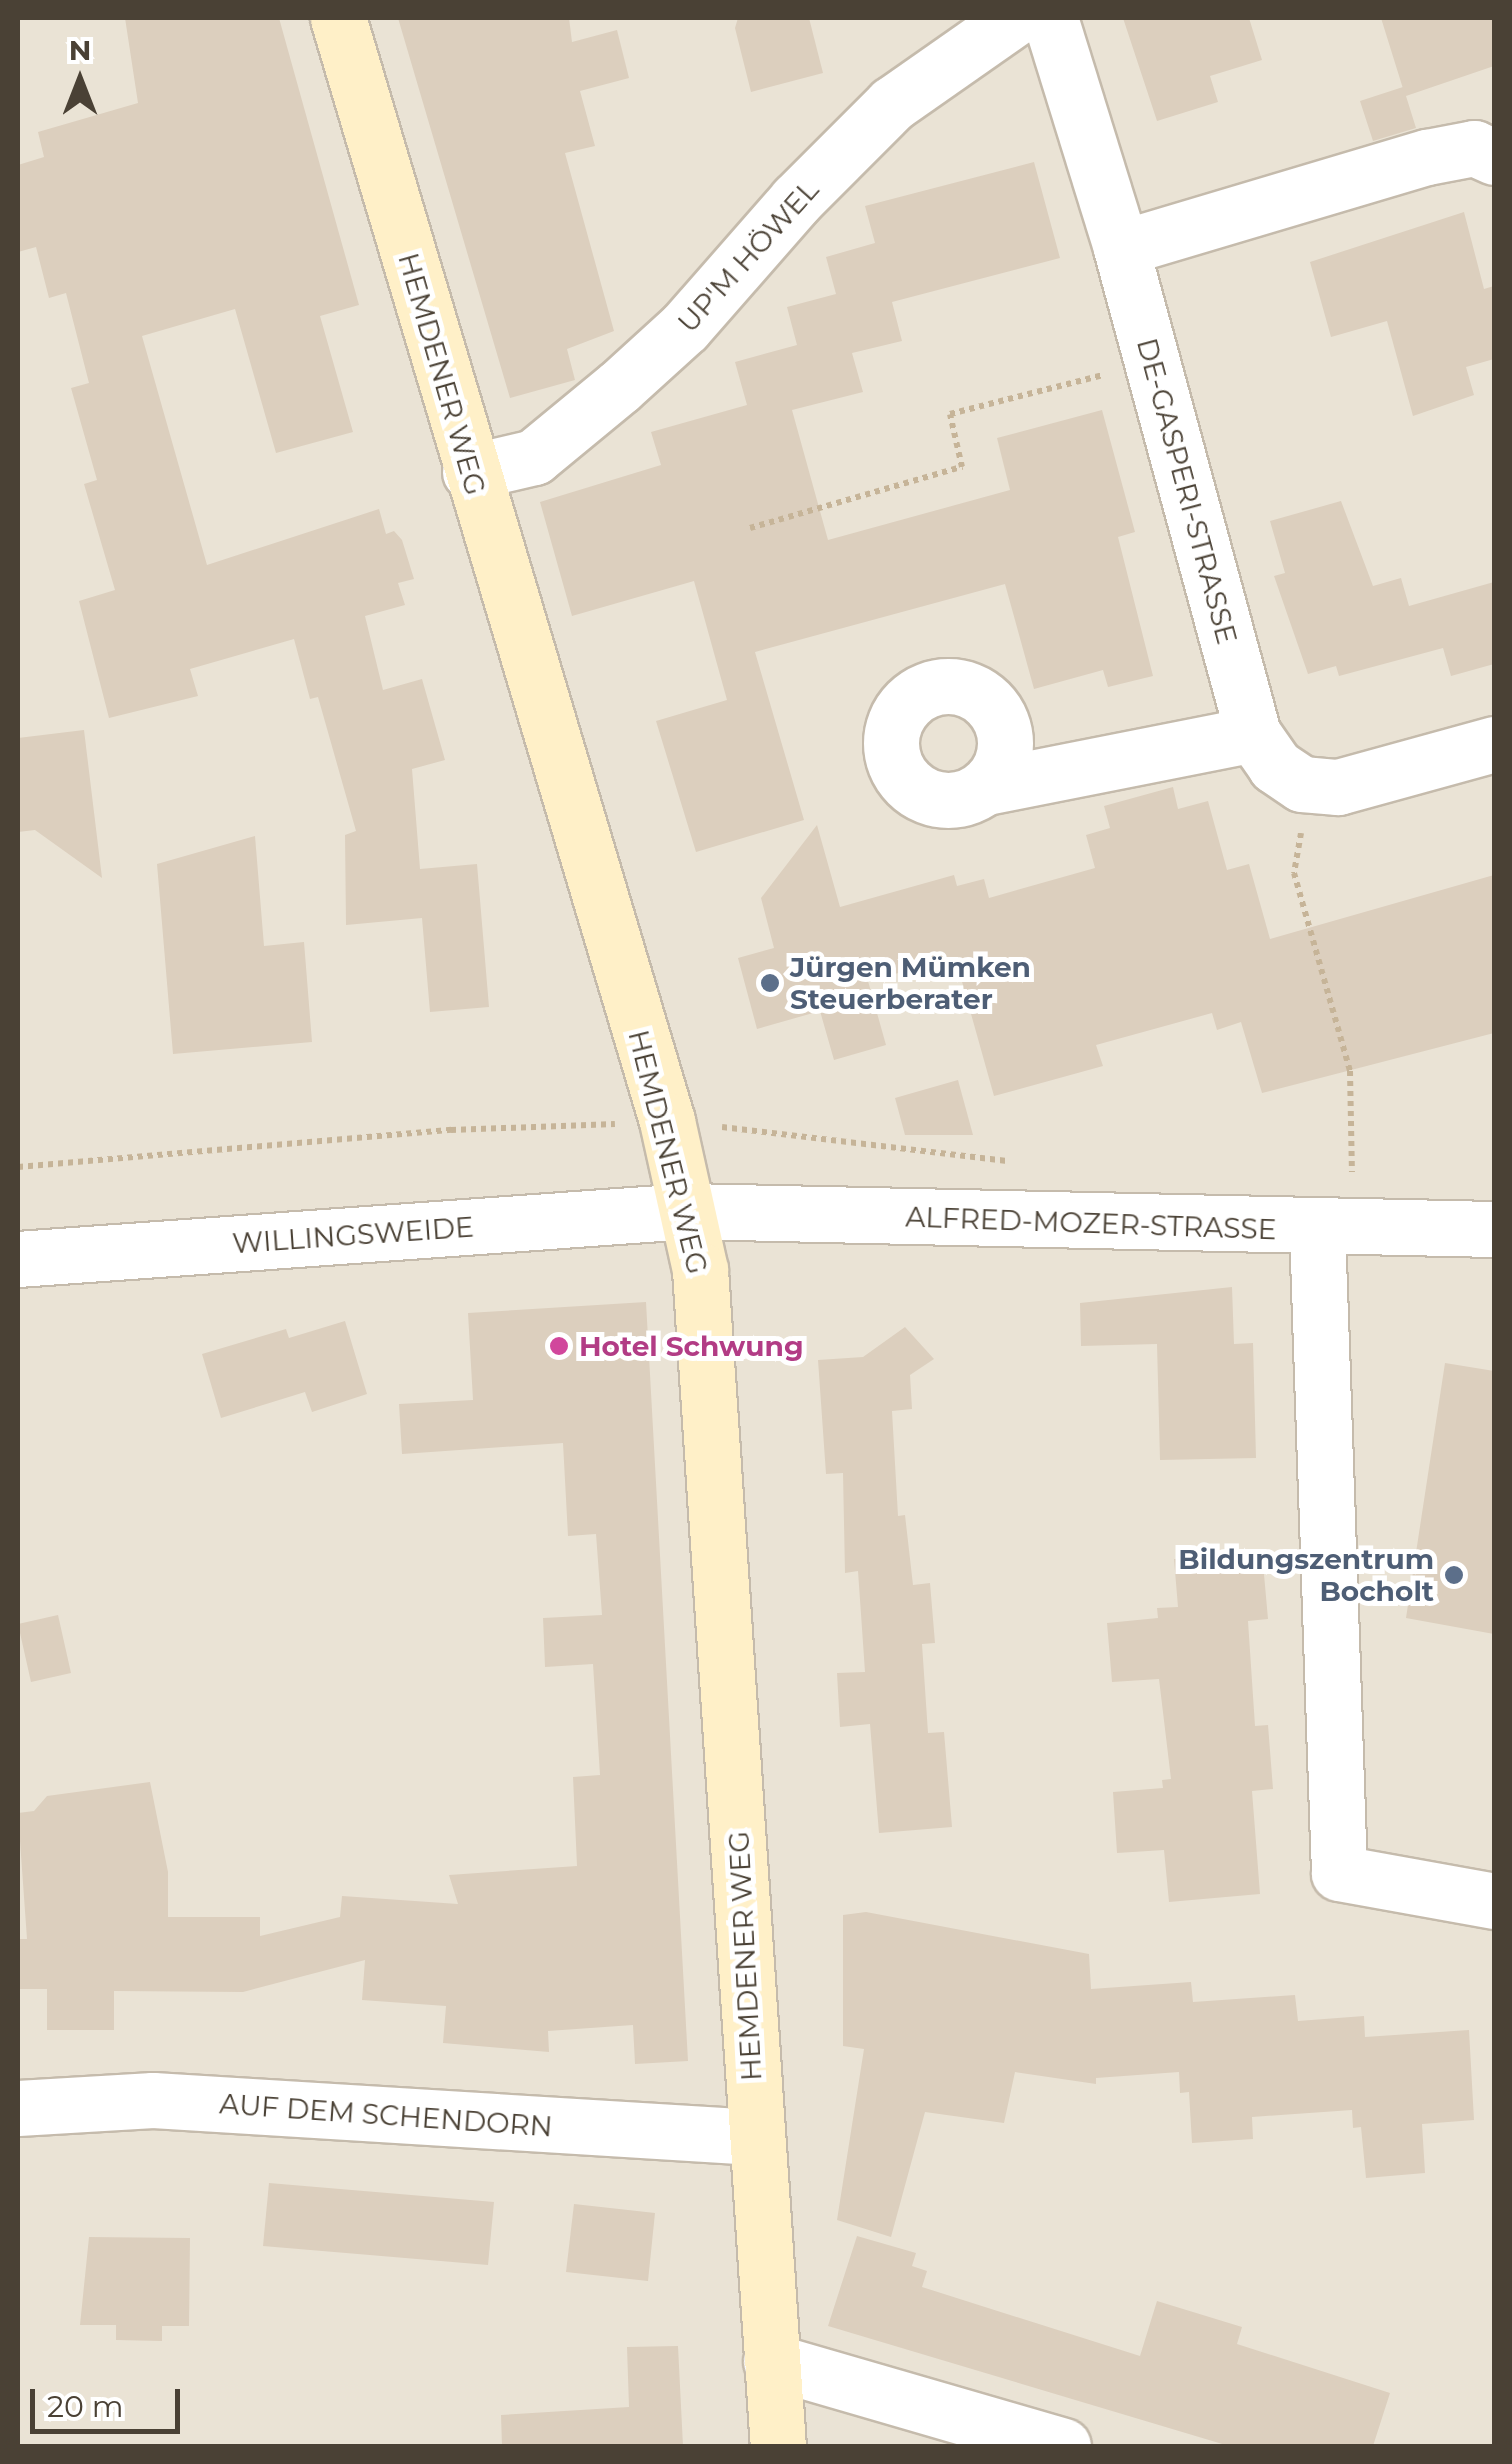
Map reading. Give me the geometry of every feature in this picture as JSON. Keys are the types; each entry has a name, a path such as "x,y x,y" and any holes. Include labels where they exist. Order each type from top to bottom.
{"street":[{"name":"HEMDENER WEG","path":"338,18 666,1121 700,1270 721,1531 755,2137 778,2446"},
{"name":"UP'M HÖWEL","path":"470,472 534,456 619,388 685,328 796,200 892,104 1015,18"},
{"name":"DE-GASPERI-STRASSE","path":"1050,18 1121,248 1253,734 1275,766 1302,784"},
{"path":"1121,248 1427,157 1474,148 1494,156"},
{"path":"986,787 1253,734"},
{"path":"1302,784 1338,787 1494,744"},
{"name":"ALFRED-MOZER-STRASSE","path":"688,1211 1334,1229 1494,1229"},
{"name":"WILLINGSWEIDE","path":"18,1260 688,1211"},
{"path":"1334,1229 1339,1873 1494,1901"},
{"name":"AUF DEM SCHENDORN","path":"18,2108 153,2100 755,2137"},
{"path":"771,2362 1062,2446"}],"path":[{"path":"750,528 962,467 950,414 1152,362"},
{"path":"1302,784 1294,873 1350,1071 1352,1173 1334,1229"},
{"path":"18,1167 451,1130 666,1121 1022,1163"},
{"path":"1334,1173 1370,1173"}],"shaded area":[{"path":"18,18 1494,18 1494,2446 18,2446"}],"building":[{"path":"125,18 279,18 359,305 320,316 353,432 276,453 235,309 142,336 207,565 379,509 386,534 394,531 402,540 414,579 398,583 405,605 365,616 383,690 422,679 445,760 412,769 420,869 477,864 489,1007 430,1012 422,918 346,925 345,835 356,831 318,697 310,699 294,639 190,669 198,696 109,718 79,601 115,590 84,484 97,480 71,388 89,383 66,293 49,298 36,247 18,252 18,165 44,157 38,132 138,103"},
{"path":"398,18 569,18 572,42 617,30 629,78 580,91 595,146 565,153 614,331 567,349 575,380 510,398"},
{"path":"738,18 809,18 823,73 751,92 735,28"},
{"path":"1123,18 1249,18 1262,60 1210,76 1218,102 1157,121"},
{"path":"1381,18 1494,18 1494,66 1406,96 1416,128 1373,141 1360,101 1403,87"},
{"path":"1034,162 1060,258 892,302 902,341 852,353 863,392 792,410 828,540 1010,490 997,438 1102,410 1135,532 1118,537 1153,676 1108,687 1103,670 1034,689 1005,584 755,652 804,820 696,852 656,721 727,700 694,581 572,616 540,502 661,465 651,432 747,405 735,362 797,345 787,307 836,294 826,257 875,243 865,206"},
{"path":"1464,212 1484,289 1494,286 1494,359 1466,367 1474,395 1413,416 1387,321 1331,337 1310,262"},
{"path":"1341,501 1373,586 1401,578 1409,606 1494,582 1494,664 1451,676 1443,648 1339,676 1336,666 1308,674 1274,576 1285,573 1270,521"},
{"path":"84,730 102,878 35,830 18,832 18,738"},
{"path":"1173,787 1178,809 1208,801 1227,870 1249,864 1270,939 1494,875 1494,1033 1262,1093 1241,1022 1217,1030 1212,1013 1096,1045 1103,1066 994,1096 959,971 952,973 948,960 868,981 886,1045 834,1060 820,1011 757,1029 738,958 774,948 761,898 817,825 840,907 954,875 957,886 984,879 989,898 1095,868 1086,835 1110,828 1104,806"},
{"path":"255,836 264,946 304,942 312,1042 173,1054 157,864"},
{"path":"958,1080 973,1135 905,1135 895,1098"},
{"path":"1232,1287 1234,1344 1253,1343 1256,1458 1160,1460 1157,1344 1081,1346 1080,1303"},
{"path":"646,1302 688,2061 635,2064 633,2025 548,2031 549,2052 443,2043 446,2006 362,2000 365,1960 243,1992 114,1991 114,2030 47,2030 47,1989 18,1989 18,1939 27,1939 18,1813 34,1811 47,1796 150,1782 168,1872 168,1917 260,1917 260,1936 340,1917 342,1896 458,1904 449,1875 577,1866 573,1777 600,1775 593,1664 545,1667 543,1618 602,1615 596,1534 568,1536 563,1443 402,1454 399,1404 473,1400 468,1313"},
{"path":"345,1321 367,1394 312,1412 305,1392 221,1418 202,1354 286,1329 289,1338"},
{"path":"905,1327 934,1359 910,1375 912,1409 892,1411 898,1516 905,1515 913,1585 930,1583 935,1643 922,1644 928,1733 944,1732 952,1827 879,1833 870,1724 840,1727 837,1673 865,1672 858,1571 845,1573 843,1473 826,1474 818,1360 863,1357"},
{"path":"1445,1363 1494,1371 1494,1634 1406,1618"},
{"path":"1262,1552 1268,1619 1248,1621 1255,1726 1268,1725 1273,1789 1252,1791 1260,1894 1169,1902 1164,1850 1117,1853 1113,1792 1163,1788 1162,1780 1171,1779 1159,1679 1112,1682 1107,1623 1158,1618 1157,1608 1178,1607 1174,1559"},
{"path":"58,1615 71,1673 31,1682 18,1624"},
{"path":"866,1912 1089,1954 1091,1989 1191,1982 1193,2002 1295,1995 1298,2021 1364,2016 1365,2037 1469,2030 1474,2120 1422,2124 1425,2173 1366,2178 1361,2127 1353,2128 1352,2110 1252,2117 1253,2139 1192,2143 1189,2092 1180,2093 1179,2072 1096,2078 1096,2084 1015,2072 1004,2123 925,2112 891,2237 837,2220 864,2049 843,2046 843,1915"},
{"path":"269,2183 494,2202 488,2265 263,2246"},
{"path":"574,2204 655,2213 648,2281 566,2272"},
{"path":"857,2236 916,2253 912,2266 927,2271 922,2287 1140,2356 1157,2301 1242,2327 1237,2344 1390,2393 1373,2446 1229,2446 828,2326"},
{"path":"89,2237 190,2238 189,2326 162,2326 162,2341 116,2340 116,2325 80,2325"},
{"path":"678,2346 683,2446 502,2446 501,2415 629,2407 627,2347"}],"place":[{"name":"Jürgen Mümken Steuerberater","path":"770,983"},
{"name":"Hotel Schwung","path":"559,1346"},
{"name":"Bildungszentrum Bocholt","path":"1454,1575"}]}
